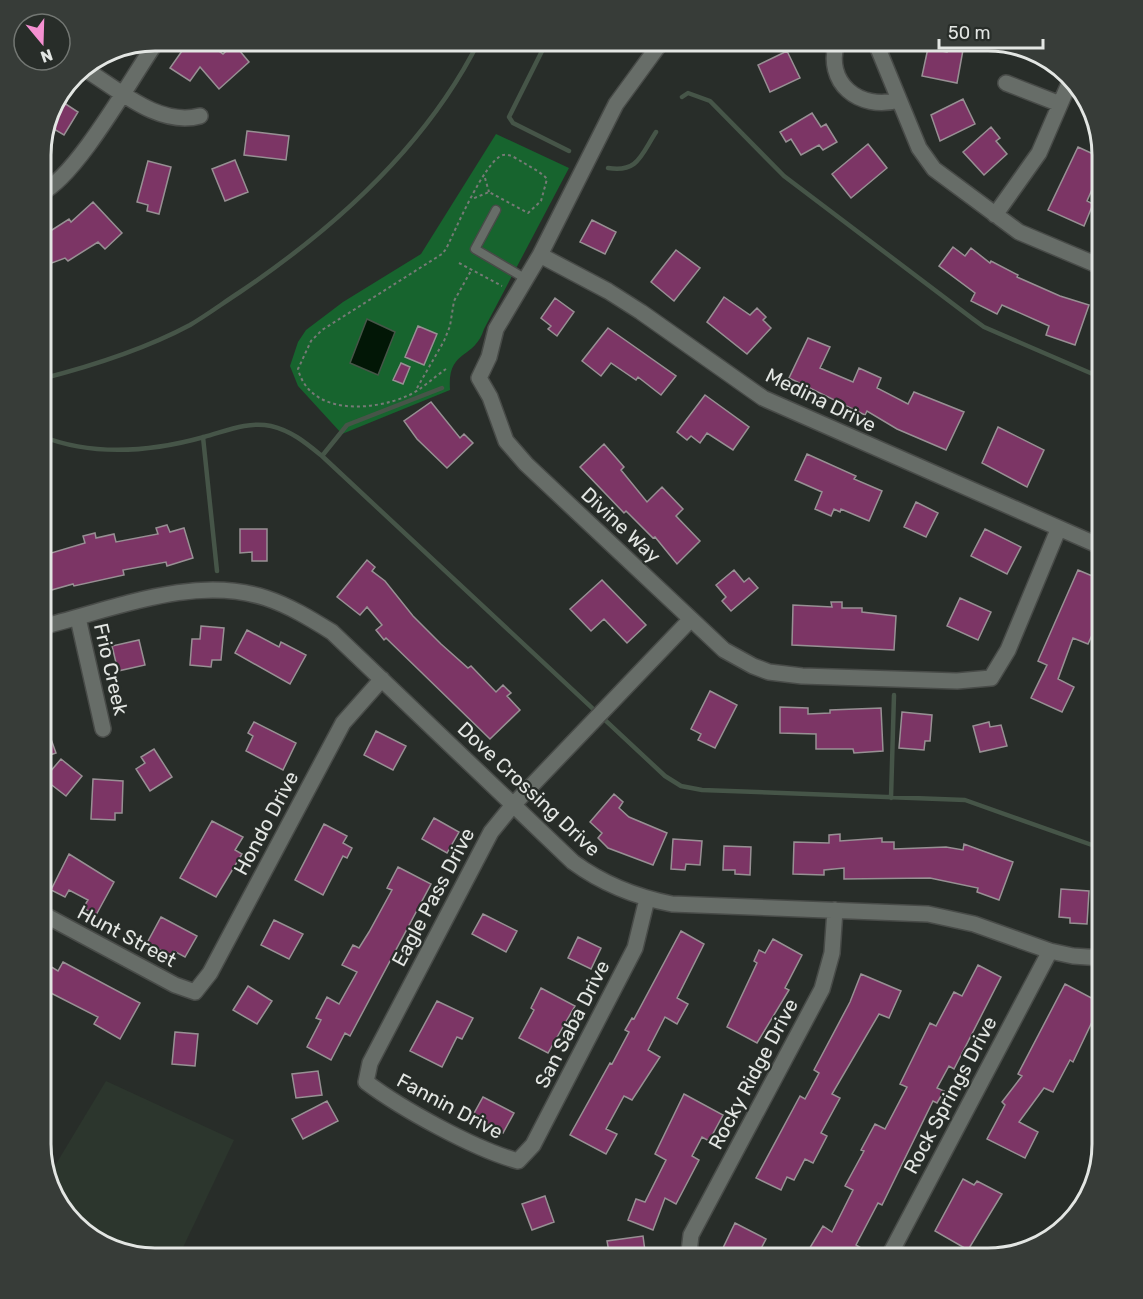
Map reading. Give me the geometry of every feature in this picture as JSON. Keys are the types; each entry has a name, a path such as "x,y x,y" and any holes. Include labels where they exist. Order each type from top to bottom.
{"street":[{"name":"Divine Way","path":"655,51 616,104 540,255 496,329 489,357 479,378 490,397 506,441 526,464 724,650 769,672 802,676 957,681 991,678 1008,650 1058,530"},
{"path":"835,51 834,60 844,87 868,102 879,104 900,100"},
{"path":"879,51 926,160 944,177 1030,238 1092,263"},
{"path":"51,188 74,164 149,52"},
{"path":"91,73 170,119 185,120 200,116"},
{"path":"1006,83 1060,104"},
{"path":"995,215 1039,153 1067,88"},
{"name":"Medina Drive","path":"540,255 624,301 763,398 1092,543"},
{"name":"Dove Crossing Drive","path":"51,625 173,593 209,590 240,592 294,609 332,632 513,805 589,874 647,899 672,904 943,916 1050,951 1092,957"},
{"name":"Frio Creek","path":"78,618 103,729"},
{"name":"Eagle Pass Drive","path":"366,1082 370,1063 482,845 513,805 691,619"},
{"name":"Hondo Drive","path":"195,992 210,973 343,723 382,679"},
{"name":"San Saba Drive","path":"518,1161 533,1145 635,948 647,899"},
{"name":"Rocky Ridge Drive","path":"692,1248 691,1235 822,989 832,953 835,910"},
{"name":"Hunt Street","path":"51,919 175,985 195,992"},
{"name":"Rock Springs Drive","path":"893,1248 1050,951"},
{"name":"Fannin Drive","path":"366,1082 383,1095 494,1155 518,1161"}],"lane":[{"path":"496,210 475,249 526,279"}],"path":[{"path":"446,369 410,395 390,402 348,407 316,396 304,383 298,369 311,341 322,330 442,254 484,176 496,159 506,154 547,179 541,201 528,213 489,192 484,176"},
{"path":"472,198 489,192"},
{"path":"459,262 502,286"},
{"path":"416,390 444,341 450,326 454,301 472,269"}],"shaded area":[{"path":"367,319 395,332 378,375 350,363"},
{"path":"106,1081 234,1140 183,1248 135,1246 109,1237 81,1218 65,1196 54,1167"}],"green space":[{"path":"496,134 569,168 480,339 453,367 450,390 342,434 298,386 290,366 298,342 306,330 343,302 421,254"}],"building":[{"path":"182,51 219,51 223,54 226,51 240,51 249,62 219,89 200,67 190,81 170,68"},
{"path":"787,51 800,78 770,92 758,65"},
{"path":"927,51 963,51 957,83 922,76"},
{"path":"963,99 975,124 940,141 931,115"},
{"path":"65,104 78,112 64,135 55,130"},
{"path":"812,113 821,127 826,124 837,142 823,150 819,145 801,155 791,139 786,142 780,132"},
{"path":"991,127 1000,138 996,141 1007,154 984,175 963,152"},
{"path":"247,131 289,136 286,160 244,155"},
{"path":"868,144 887,168 851,198 832,174"},
{"path":"1078,147 1092,153 1092,190 1087,201 1092,204 1092,206 1084,226 1048,210"},
{"path":"235,160 248,192 225,201 212,169"},
{"path":"148,161 171,167 159,214 147,211 148,205 137,202"},
{"path":"93,202 122,233 105,249 98,242 68,261 65,258 51,263 51,231 69,219 71,222"},
{"path":"592,220 616,232 605,254 580,242"},
{"path":"953,247 965,256 971,248 990,263 991,261 1018,275 1017,277 1060,296 1089,305 1075,345 1046,335 1049,326 1002,305 997,314 971,301 975,293 939,266"},
{"path":"676,250 700,268 674,301 651,282"},
{"path":"724,297 750,315 757,308 766,317 763,320 771,328 747,354 707,322"},
{"path":"555,298 574,312 557,336 548,329 551,326 541,318"},
{"path":"418,326 437,334 424,365 405,357"},
{"path":"608,328 676,376 661,395 638,377 636,380 611,363 601,376 582,361"},
{"path":"808,338 830,347 820,368 853,382 859,368 881,378 877,388 908,404 914,392 964,412 946,450 897,429 867,411 865,415 789,378"},
{"path":"401,363 410,367 403,384 393,380"},
{"path":"705,395 749,427 733,450 707,433 700,443 691,436 687,440 677,432"},
{"path":"431,402 460,438 464,434 473,443 447,468 417,439 404,421"},
{"path":"998,427 1044,450 1027,487 982,463"},
{"path":"604,444 624,467 621,470 647,502 662,487 683,509 676,516 700,541 677,564 655,537 653,538 626,511 624,513 580,467"},
{"path":"807,454 856,476 854,479 882,491 869,521 841,509 840,512 834,509 831,516 815,509 822,492 795,480"},
{"path":"916,502 938,513 926,537 904,527"},
{"path":"167,525 170,532 184,528 193,558 167,566 166,562 123,570 124,575 51,590 51,553 85,543 83,536 95,533 96,538 114,534 116,542 158,534 156,528"},
{"path":"240,529 267,529 267,561 252,561 252,552 240,553"},
{"path":"985,529 1021,547 1007,574 971,556"},
{"path":"367,560 375,567 372,571 385,581 413,616 441,644 468,668 471,666 496,692 503,685 511,693 507,696 520,710 490,739 386,638 384,640 376,630 382,625 367,607 360,615 337,597"},
{"path":"734,570 744,582 749,578 758,588 731,611 722,601 726,597 716,585"},
{"path":"1078,570 1092,576 1092,635 1088,644 1073,638 1058,679 1074,687 1062,712 1031,698 1047,665 1038,661"},
{"path":"602,580 646,625 627,643 604,619 591,631 570,609"},
{"path":"960,598 991,612 978,640 947,626"},
{"path":"831,602 842,602 842,608 862,608 862,612 896,616 894,650 792,645 793,605 832,607"},
{"path":"201,626 224,628 221,660 212,660 211,667 190,665 192,639 200,639"},
{"path":"247,630 279,647 281,642 306,655 290,684 235,653"},
{"path":"139,640 145,665 118,671 112,646"},
{"path":"710,691 737,705 715,748 698,740 701,734 691,729"},
{"path":"780,707 808,708 808,714 830,713 830,710 881,708 883,751 854,753 853,749 816,749 816,734 780,733"},
{"path":"902,712 932,715 930,741 925,741 924,750 899,748"},
{"path":"254,722 296,743 283,770 246,751 253,736 248,733"},
{"path":"989,722 990,727 1001,725 1007,746 980,752 973,726"},
{"path":"376,731 406,746 393,770 364,755"},
{"path":"51,739 56,753 51,755"},
{"path":"154,749 172,777 150,791 136,769 145,763 141,757"},
{"path":"61,759 82,776 66,796 51,784 51,771"},
{"path":"93,779 123,781 122,813 115,813 115,820 91,819"},
{"path":"614,794 623,802 619,808 629,817 667,833 653,865 608,848 598,838 602,833 590,822"},
{"path":"434,818 459,832 447,853 422,839"},
{"path":"212,821 243,837 235,850 242,854 216,897 180,878"},
{"path":"324,824 347,836 343,843 352,848 347,858 343,856 323,895 295,880"},
{"path":"840,834 840,841 882,838 882,842 894,842 894,849 946,847 963,850 964,844 1013,862 999,900 977,892 978,888 930,878 844,879 844,868 824,870 824,875 793,874 794,842 829,843 829,835"},
{"path":"673,839 702,841 700,865 686,864 685,870 671,869"},
{"path":"724,846 751,847 750,875 735,874 735,870 723,870"},
{"path":"69,854 114,882 96,915 83,908 88,900 69,890 65,897 51,890"},
{"path":"398,867 431,884 350,1036 345,1033 331,1060 307,1047 321,1020 316,1018 327,997 339,1004 357,972 342,965 353,945 359,948 369,932 392,890 387,888"},
{"path":"1061,889 1089,891 1087,924 1070,923 1070,918 1059,917"},
{"path":"483,914 517,931 506,952 472,934"},
{"path":"161,917 197,936 185,957 174,951 172,956 147,943"},
{"path":"274,920 303,934 289,959 261,945"},
{"path":"681,931 704,944 677,998 688,1004 677,1024 665,1017 648,1050 660,1057 632,1100 624,1096 606,1129 617,1134 606,1154 570,1135 610,1063 612,1064 629,1032 625,1030 632,1018 634,1019"},
{"path":"578,937 601,948 591,969 568,958"},
{"path":"773,939 802,955 785,988 789,990 757,1043 727,1027 757,963 754,961 759,950 765,953"},
{"path":"63,962 140,1003 120,1039 94,1024 98,1017 51,993 51,967 58,971"},
{"path":"978,965 1001,977 954,1069 949,1066 937,1088 944,1091 937,1103 933,1101 882,1205 878,1203 856,1245 861,1248 810,1248 823,1226 832,1232 853,1190 845,1186 864,1151 861,1150 875,1124 885,1129 907,1087 900,1084 930,1023 936,1026 954,992 962,996"},
{"path":"861,974 901,991 889,1018 879,1014 832,1094 840,1098 821,1133 827,1136 813,1163 805,1159 794,1180 787,1177 781,1190 756,1178 800,1096 805,1099 819,1073 814,1070 850,1002"},
{"path":"1065,984 1092,998 1092,1022 1073,1062 1070,1060 1053,1092 1044,1088 1019,1122 1038,1132 1025,1158 987,1139 1005,1105 1002,1102 1022,1076 1018,1074"},
{"path":"248,986 272,1001 257,1024 233,1010"},
{"path":"541,988 575,1006 548,1053 519,1038 534,1010 531,1008"},
{"path":"437,1001 473,1018 462,1039 457,1037 442,1067 410,1051"},
{"path":"175,1032 198,1034 195,1066 172,1064"},
{"path":"318,1071 322,1095 296,1098 292,1074"},
{"path":"684,1094 723,1115 709,1141 702,1137 692,1156 699,1160 676,1204 665,1198 653,1230 628,1220 636,1199 645,1202 666,1160 655,1154"},
{"path":"483,1097 514,1113 503,1133 472,1117"},
{"path":"327,1101 338,1121 303,1139 292,1119"},
{"path":"963,1179 974,1185 977,1181 1002,1194 969,1248 965,1248 935,1231"},
{"path":"545,1196 554,1222 532,1230 522,1204"},
{"path":"735,1223 766,1239 761,1248 723,1248"},
{"path":"643,1236 645,1248 608,1248 607,1241"}],"waterway":[{"path":"51,376 117,356 190,325 275,267 344,212 376,182 433,115 458,79 473,51"},
{"path":"542,51 509,117 513,123 569,151"},
{"path":"682,97 688,93 710,101 784,176 984,327 1092,374"},
{"path":"608,168 618,169 632,165 642,155 656,132"},
{"path":"322,456 347,425 442,388"},
{"path":"51,440 81,447 122,450 163,446 237,427 254,425 271,426 292,434 322,456 665,776 681,786 702,790 965,800 1092,845"},
{"path":"203,437 217,571"},
{"path":"891,798 894,695"}]}
